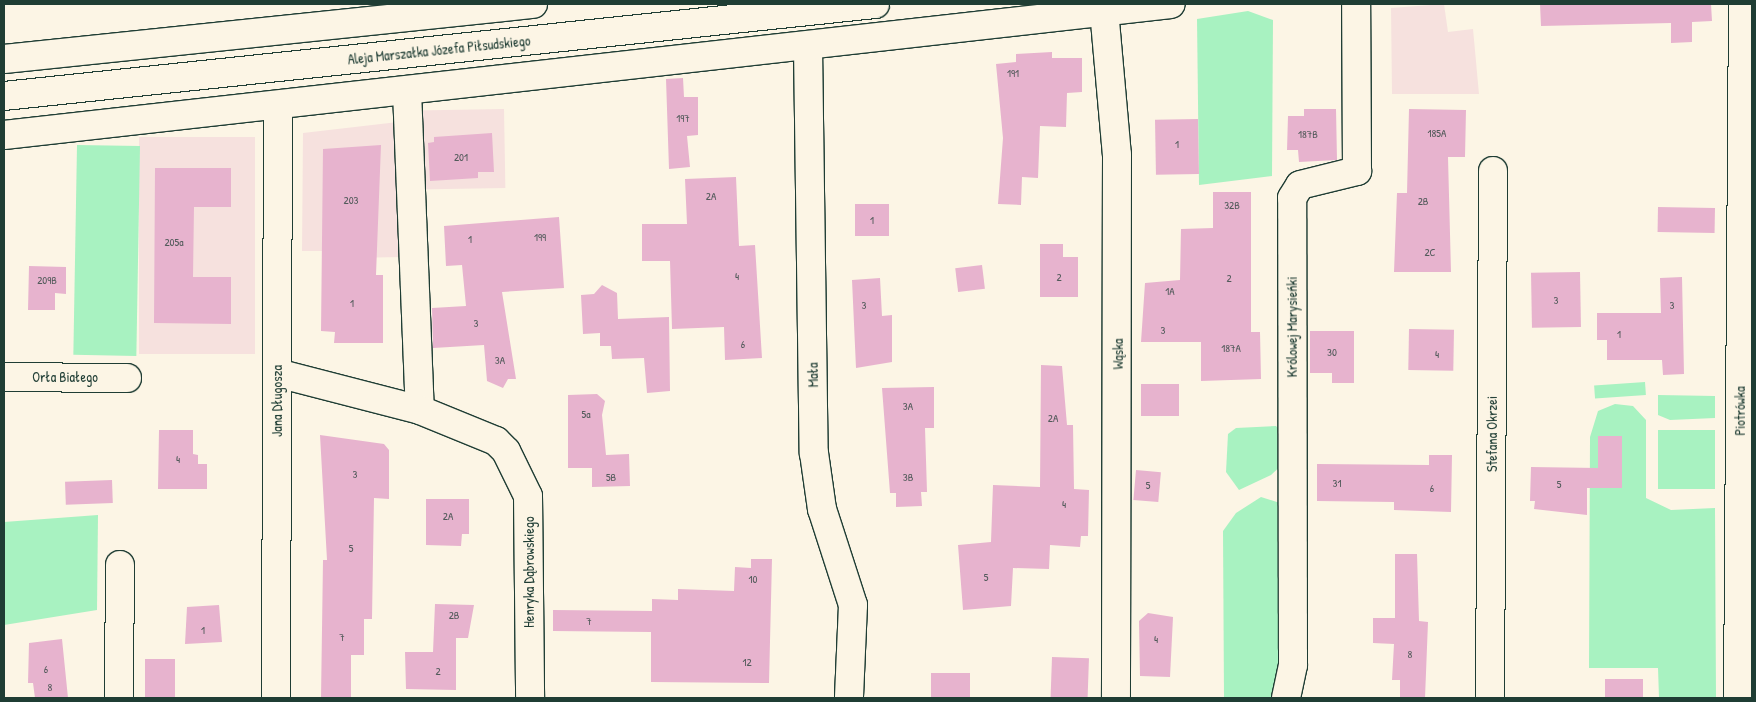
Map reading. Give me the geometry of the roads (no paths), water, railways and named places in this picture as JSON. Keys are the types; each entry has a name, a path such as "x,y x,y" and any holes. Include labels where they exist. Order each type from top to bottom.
{"street":[{"path":"4,60 533,4"},
{"name":"Aleja Marszałka Józefa Piłsudskiego","path":"4,96 875,4"},
{"path":"4,135 808,47 1104,10 1171,4"},
{"name":"Królowej Marysieńki","path":"1286,698 1293,665 1292,198 1300,185 1357,172 1356,4"},
{"name":"Piotrówka","path":"1738,698 1742,4"},
{"name":"Wąska","path":"1104,10 1117,155 1116,698"},
{"name":"Mała","path":"808,47 814,453 822,509 853,605 849,698"},
{"path":"277,374 420,410 407,91"},
{"name":"Jana Długosza","path":"276,698 278,104"},
{"name":"Stefana Okrzei","path":"1490,698 1493,171"},
{"name":"Orła Białego","path":"4,377 127,378"},
{"name":"Henryka Dąbrowskiego","path":"420,410 496,442 506,451 525,481 528,496 530,698"},
{"path":"120,565 120,698"}]}
